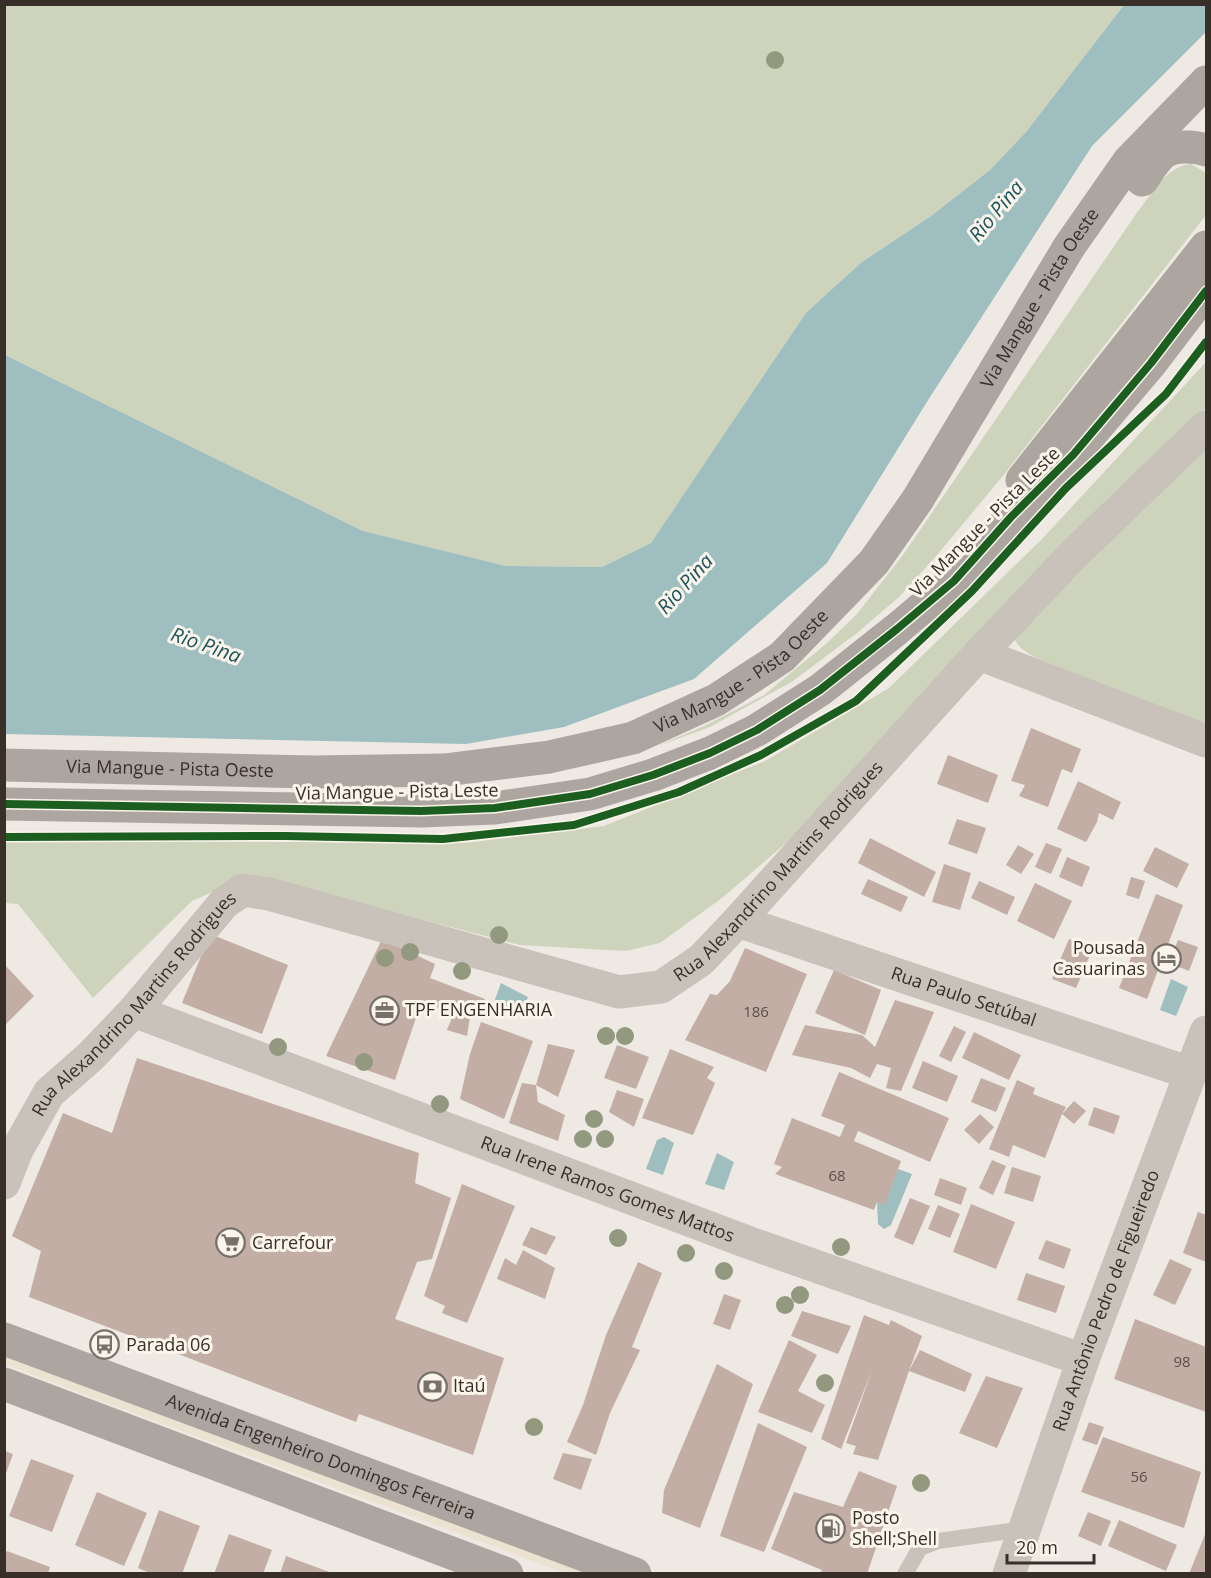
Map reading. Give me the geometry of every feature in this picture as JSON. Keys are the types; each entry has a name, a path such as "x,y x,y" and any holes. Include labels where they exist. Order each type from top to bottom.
{"main road":[{"name":"Via Mangue - Pista Oeste","path":"4,765 313,772 444,770 549,757 633,738 716,700 782,657 826,614 873,562 918,499 1069,247 1129,161 1206,82"},
{"path":"1017,335 1164,152 1179,147 1199,147 1206,150"},
{"path":"942,591 1022,481 1206,247"},
{"name":"Via Mangue - Pista Leste","path":"4,804 421,811 495,808 590,794 654,775 710,753 757,730 820,690 954,580 1011,517 1073,455 1151,363 1206,291"},
{"name":"Avenida Engenheiro Domingos Ferreira","path":"4,1339 635,1574"},
{"path":"4,1384 507,1574"}],"street":[{"name":"Rua Alexandrino Martins Rodrigues","path":"4,1183 17,1150 49,1093 91,1056 134,1011 224,903 243,890 268,894 619,992 661,987 701,960 979,654 1074,554 1206,427"},
{"path":"979,654 1206,741"},
{"name":"Rua Paulo Setúbal","path":"738,921 1190,1072"},
{"name":"Rua Irene Ramos Gomes Mattos","path":"134,1011 750,1243 1083,1360"},
{"name":"Rua Antônio Pedro de Figueiredo","path":"1009,1574 1083,1360 1206,1032"}],"lane":[{"path":"905,1574 920,1548 938,1541 1023,1529"}],"green space":[{"path":"4,5 1124,5 1026,132 990,170 931,216 862,262 676,506 651,543 602,567 506,566 363,531 5,355"},
{"path":"1191,164 1206,173 1206,215 1002,477 899,597 857,633 793,681 710,727 655,747 706,725 764,695 827,643 856,615 903,555 1153,190 1174,170"},
{"path":"1206,362 1206,408 1114,501 807,825 722,898 660,943 626,951 520,945 251,875 192,901 93,998 18,904 5,903 5,840 464,843 604,826 765,761 889,688 1042,539"},
{"path":"1206,434 1206,725 1038,659 1020,647 1011,629"}],"shaded area":[{"path":"4,1352 597,1573 565,1573 109,1404 5,1364"}],"water":[{"name":"Rio Pina","path":"1124,5 1206,5 1206,32 1092,146 930,397 827,563 694,679 564,727 466,744 5,734 5,355 363,531 506,566 602,567 651,543 806,313 862,262 931,216 990,170 1026,132"},
{"path":"1171,979 1188,987 1176,1016 1160,1010"},
{"path":"501,983 528,997 522,1011 493,1005"},
{"path":"664,1137 674,1143 663,1175 646,1169 657,1140"},
{"path":"717,1153 734,1162 724,1190 705,1184"},
{"path":"898,1169 912,1174 891,1225 884,1229 878,1224 877,1202 885,1204"}],"building":[{"path":"1031,728 1081,749 1072,773 1062,769 1048,807 1019,796 1025,785 1011,781"},
{"path":"948,755 998,775 988,803 937,784"},
{"path":"1078,781 1121,802 1113,820 1099,813 1097,822 1086,842 1057,829"},
{"path":"957,819 986,828 977,854 948,844"},
{"path":"870,838 936,872 924,897 858,863"},
{"path":"1046,843 1062,849 1051,874 1035,867"},
{"path":"1018,845 1034,854 1021,874 1006,865"},
{"path":"1155,847 1189,864 1177,888 1143,871"},
{"path":"1067,857 1090,867 1082,887 1059,877"},
{"path":"944,864 971,873 960,910 932,902"},
{"path":"1131,877 1145,881 1139,899 1126,895"},
{"path":"868,879 908,897 901,912 861,894"},
{"path":"979,881 1015,897 1007,915 971,898"},
{"path":"1035,883 1072,901 1054,939 1017,921"},
{"path":"1156,894 1183,905 1147,999 1119,988"},
{"path":"210,934 288,965 262,1034 182,1003"},
{"name":"TPF ENGENHARIA","path":"382,939 435,964 430,978 485,999 477,1019 470,1017 467,1036 447,1030 453,1015 422,1000 395,1080 326,1056"},
{"path":"1069,939 1093,948 1076,988 1052,979"},
{"path":"1178,940 1198,947 1189,971 1169,963"},
{"path":"745,948 807,974 766,1072 685,1040 710,994 717,995 730,981"},
{"path":"4,964 34,996 4,1026"},
{"path":"834,970 881,990 865,1035 815,1013"},
{"path":"895,1000 934,1012 901,1091 886,1088 891,1068 877,1064 870,1078 851,1068 792,1055 805,1025 862,1035 875,1047"},
{"path":"481,1022 533,1041 504,1119 460,1099 470,1054"},
{"path":"954,1026 966,1032 951,1062 939,1056"},
{"path":"974,1032 1021,1055 1009,1080 962,1058"},
{"path":"548,1044 575,1050 558,1097 536,1085"},
{"path":"617,1045 649,1057 636,1089 604,1078"},
{"path":"670,1049 714,1067 707,1078 715,1083 693,1135 642,1118"},
{"name":"Carrefour","path":"137,1058 419,1153 415,1183 451,1198 432,1259 417,1262 395,1319 504,1358 473,1455 359,1414 356,1422 29,1297 41,1251 12,1236 63,1113 112,1133"},
{"path":"923,1061 958,1076 947,1102 912,1088"},
{"path":"839,1072 949,1118 930,1162 858,1131 854,1141 901,1161 885,1205 877,1202 874,1210 775,1174 782,1167 774,1164 792,1118 840,1137 845,1125 821,1116"},
{"path":"981,1078 1006,1088 996,1112 971,1102"},
{"path":"1017,1080 1035,1088 1033,1094 1066,1107 1045,1158 1013,1145 1009,1157 989,1149"},
{"path":"522,1083 536,1085 538,1102 565,1115 558,1141 509,1123"},
{"path":"617,1090 644,1099 634,1127 609,1112"},
{"path":"1074,1101 1086,1111 1074,1124 1062,1114"},
{"path":"1094,1107 1120,1116 1114,1134 1088,1125"},
{"path":"980,1114 994,1127 979,1144 964,1130"},
{"path":"992,1160 1006,1166 993,1195 979,1188"},
{"path":"1012,1167 1041,1176 1033,1202 1004,1193"},
{"path":"940,1178 967,1188 961,1205 934,1195"},
{"path":"462,1184 515,1206 467,1323 442,1313 445,1306 424,1296"},
{"path":"910,1198 930,1206 913,1245 894,1237"},
{"path":"971,1204 1015,1222 996,1269 953,1252"},
{"path":"938,1205 960,1214 950,1238 928,1229"},
{"path":"1198,1212 1206,1215 1206,1262 1183,1253"},
{"path":"531,1227 556,1237 546,1255 522,1245"},
{"path":"1046,1240 1071,1249 1064,1269 1038,1259"},
{"path":"523,1250 555,1268 545,1299 497,1279 505,1258 516,1265"},
{"path":"1170,1259 1192,1269 1175,1305 1153,1295"},
{"path":"638,1262 662,1273 632,1347 640,1350 610,1413 596,1455 567,1442 583,1405 606,1335"},
{"path":"1026,1273 1065,1286 1056,1313 1017,1300"},
{"path":"724,1294 741,1300 730,1330 713,1324"},
{"path":"802,1311 851,1326 838,1354 791,1336"},
{"path":"864,1315 889,1325 891,1320 922,1336 878,1460 853,1454 856,1446 846,1443 872,1370 841,1449 821,1439"},
{"path":"1135,1319 1206,1347 1206,1412 1114,1379"},
{"path":"789,1340 817,1355 798,1391 825,1405 812,1433 758,1412"},
{"path":"920,1350 972,1374 965,1392 909,1371"},
{"path":"717,1364 753,1384 700,1528 662,1513 664,1490"},
{"path":"986,1376 1023,1388 997,1448 959,1433"},
{"path":"1089,1422 1104,1427 1097,1445 1082,1440"},
{"path":"758,1423 807,1447 764,1552 720,1536"},
{"path":"1103,1437 1201,1472 1184,1528 1081,1492"},
{"path":"5,1451 13,1454 5,1476"},
{"path":"563,1453 592,1459 581,1490 553,1479"},
{"path":"31,1459 74,1475 52,1532 9,1516"},
{"name":"Posto Shell;Shell","path":"859,1471 897,1486 867,1574 820,1574 822,1570 771,1549 794,1492 843,1507"},
{"path":"97,1492 147,1513 124,1566 75,1545"},
{"path":"159,1510 200,1526 182,1574 152,1574 138,1568"},
{"path":"1088,1512 1111,1521 1101,1546 1078,1536"},
{"path":"1119,1520 1177,1545 1166,1571 1108,1546"},
{"path":"1206,1532 1206,1574 1189,1574 1197,1554"},
{"path":"229,1534 272,1550 263,1574 214,1574"},
{"path":"7,1551 50,1567 48,1574 4,1574 4,1557"},
{"path":"286,1556 332,1573 332,1574 280,1574"}],"cycle path":[{"path":"4,804 421,811 495,808 590,794 653,775 710,753 757,730 820,690 954,581 1011,517 1073,455 1151,363 1206,291"},
{"path":"4,837 285,836 443,839 574,825 679,792 761,755 856,701 972,591 1066,488 1166,394 1206,342"}],"place":[{"name":"Pousada Casuarinas","path":"1166,958"},
{"name":"TPF ENGENHARIA","path":"384,1010"},
{"name":"Carrefour","path":"231,1243"},
{"name":"Parada 06","path":"105,1345"},
{"name":"Itaú","path":"432,1386"},
{"name":"Posto Shell;Shell","path":"831,1528"}]}
